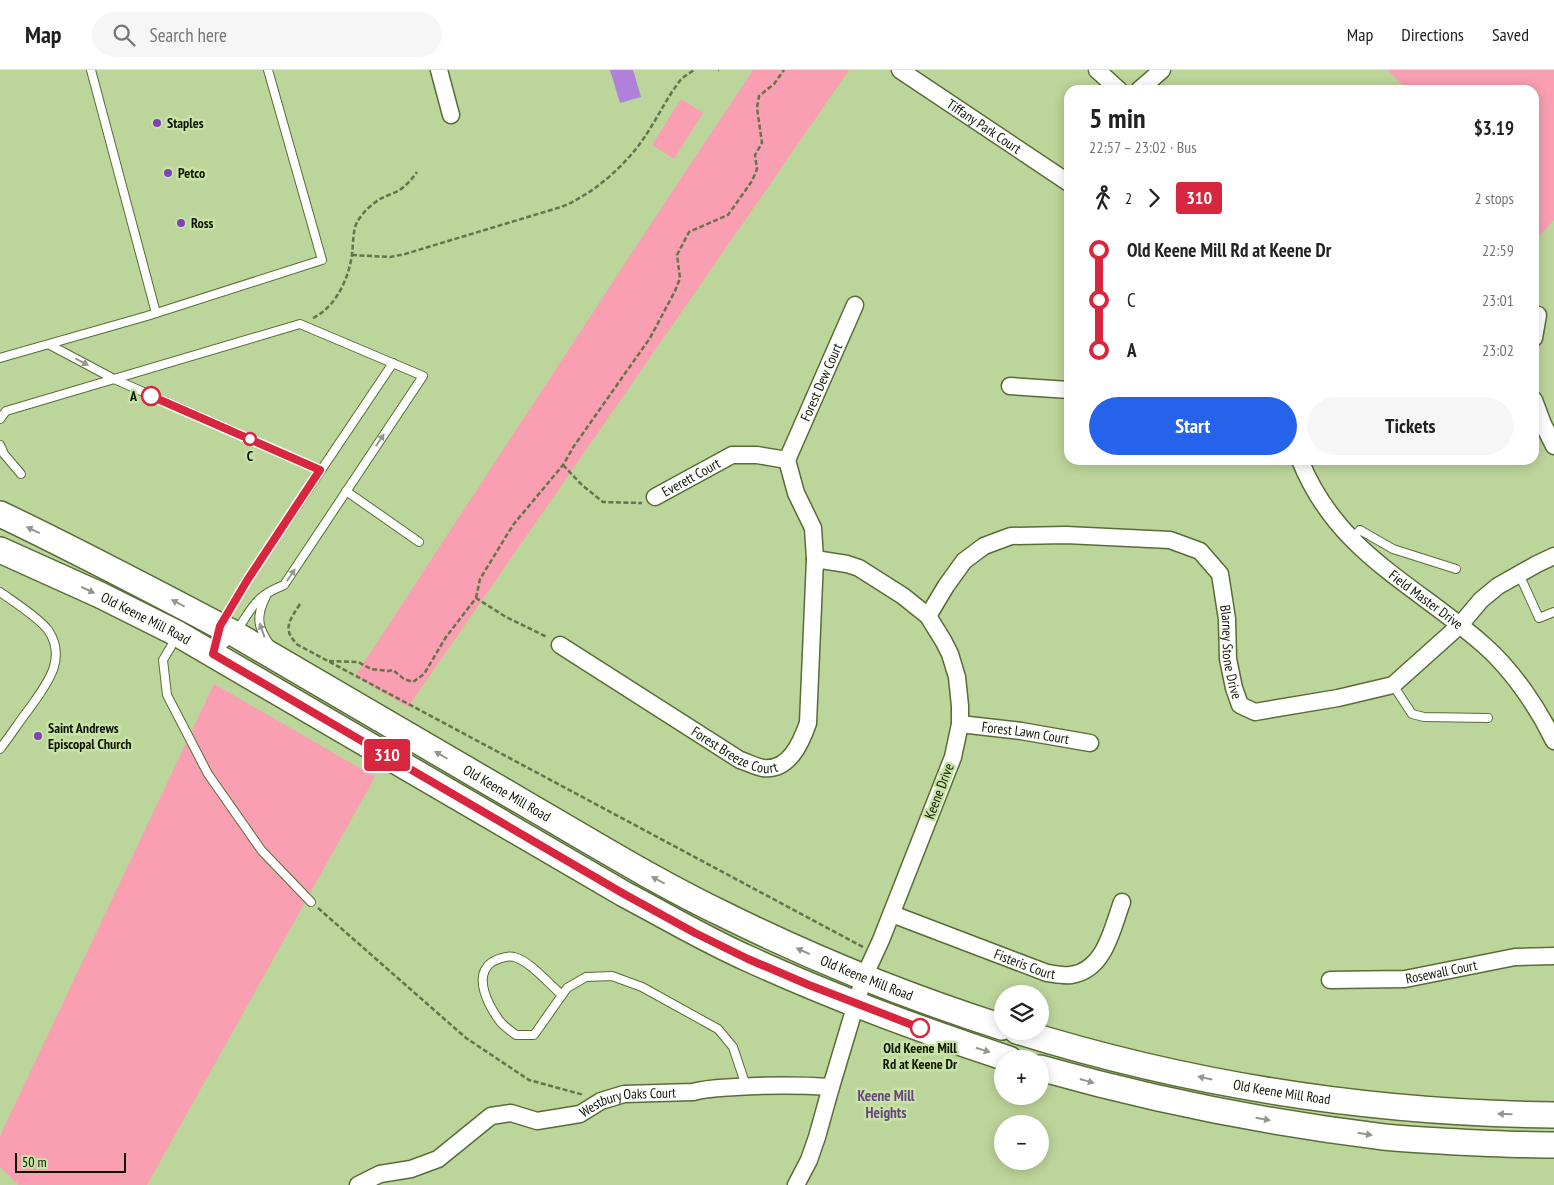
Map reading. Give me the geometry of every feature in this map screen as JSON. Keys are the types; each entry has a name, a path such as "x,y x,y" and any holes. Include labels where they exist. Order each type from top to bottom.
{"main road":[{"name":"Old Keene Mill Road","path":"0,514 228,630 654,878 724,915 864,977 994,1024"},
{"name":"Old Keene Mill Road","path":"0,550 100,595 178,634 624,894 695,933 748,959 855,1004 994,1054"},
{"name":"Old Keene Mill Road","path":"1048,1040 1114,1059 1218,1081 1297,1095 1401,1107 1480,1113 1554,1115"},
{"path":"1049,1071 1102,1086 1199,1108 1274,1121 1386,1137 1515,1145 1554,1145"}],"street":[{"path":"439,70 450,115"},
{"name":"Tiffany Park Court","path":"900,70 1064,180"},
{"path":"1096,70 1113,85"},
{"path":"1145,85 1162,70"},
{"name":"Forest Dew Court","path":"787,460 855,305"},
{"path":"1010,386 1064,390"},
{"path":"1539,413 1554,446"},
{"name":"Everett Court","path":"655,497 732,455 757,455 787,460"},
{"path":"787,460 796,493 813,528 815,559"},
{"name":"Field Master Drive","path":"1302,465 1317,496 1351,540 1374,561 1460,625 1486,647 1512,676 1532,703 1554,741"},
{"name":"Blarney Stone Drive","path":"928,616 964,561 984,546 1011,536 1066,535 1170,540 1200,551 1220,574 1227,619 1228,659 1234,688 1240,705 1255,712 1338,698 1393,685 1460,625 1481,600 1498,586 1554,556"},
{"name":"Keene Drive","path":"796,1185 809,1160 817,1137 830,1087 864,977 892,914 953,757 960,724 957,677 950,654 928,616 903,596 859,568 847,564 815,559"},
{"name":"Forest Breeze Court","path":"560,645 740,760 763,768 778,766 790,758 798,747 808,723 815,559"},
{"name":"Forest Lawn Court","path":"960,724 1021,731 1090,743"},
{"name":"Fisteris Court","path":"892,914 1047,973 1071,975 1090,968 1102,955 1122,902"},
{"name":"Rosewall Court","path":"1330,980 1405,979 1515,957 1554,956"},
{"name":"Westbury Oaks Court","path":"358,1185 380,1174 411,1169 438,1159 491,1116 511,1113 538,1121 580,1114 600,1101 624,1094 693,1092 704,1089 746,1086 790,1085 830,1087"}],"lane":[{"path":"91,70 156,312"},
{"path":"0,358 50,345 322,260 268,70"},
{"path":"0,419 6,412 300,324 423,376 284,584 268,591 251,606 228,630 213,654"},
{"path":"50,345 114,379 320,470"},
{"path":"213,654 228,630 248,579 393,363"},
{"path":"0,445 4,454 21,474"},
{"path":"346,491 419,542"},
{"path":"1351,540 1360,530 1393,549 1456,569"},
{"path":"1519,574 1538,618 1554,612"},
{"path":"268,591 261,606 260,627 272,648 286,664"},
{"path":"0,592 26,610 47,629 56,644 55,663 49,682 0,749"},
{"path":"178,634 164,660 167,695 208,774 262,851 311,902"},
{"path":"1393,685 1412,714 1424,717 1488,718"},
{"path":"562,995 526,963 513,956 498,958 488,965 482,978 485,995 500,1022 516,1035 534,1035 567,988 586,977 612,976 642,987 718,1029 733,1047 746,1086"}],"path":[{"path":"352,255 390,257 405,254 561,208 578,200 618,168 640,144 680,81 694,70"},
{"path":"328,661 358,662 371,669 394,670 404,679 413,682 424,674 446,637 476,598 480,579 513,525 563,465 574,446 650,338 676,290 680,278 677,255 689,232 728,215 752,181 757,169 755,155 762,143 757,108 760,96 774,84 784,70"},
{"path":"300,324 320,315 332,304 349,271 355,227 361,217 382,198 398,191 409,183 418,172"},
{"path":"563,465 582,485 603,502 640,503 655,497"},
{"path":"476,598 506,617 560,645"},
{"path":"300,604 289,623 288,631 298,645 875,954"},
{"path":"311,902 466,1038 529,1080 576,1092 600,1101"}],"shaded area":[{"path":"610,70 633,70 641,97 620,103"},
{"path":"753,70 849,70 408,707 355,676 681,178"},
{"path":"1388,70 1554,70 1554,220 1539,236 1539,85 1402,85"},
{"path":"681,99 703,113 674,159 652,145"},
{"path":"214,684 375,777 147,1185 19,1185 0,1167 0,1136"}],"bus line":[{"name":"310","path":"151,396 320,470 248,579 220,626 213,654 624,894 695,933 748,959 809,985 920,1028"}],"place":[{"name":"Staples","path":"157,123"},
{"name":"Petco","path":"168,173"},
{"name":"Ross","path":"181,223"},
{"name":"A","path":"151,396"},
{"name":"C","path":"250,439"},
{"name":"Saint Andrews Episcopal Church","path":"38,736"},
{"name":"Old Keene Mill Rd at Keene Dr","path":"920,1028"}],"district":[{"name":"Keene Mill Heights","path":"886,1104"}]}
